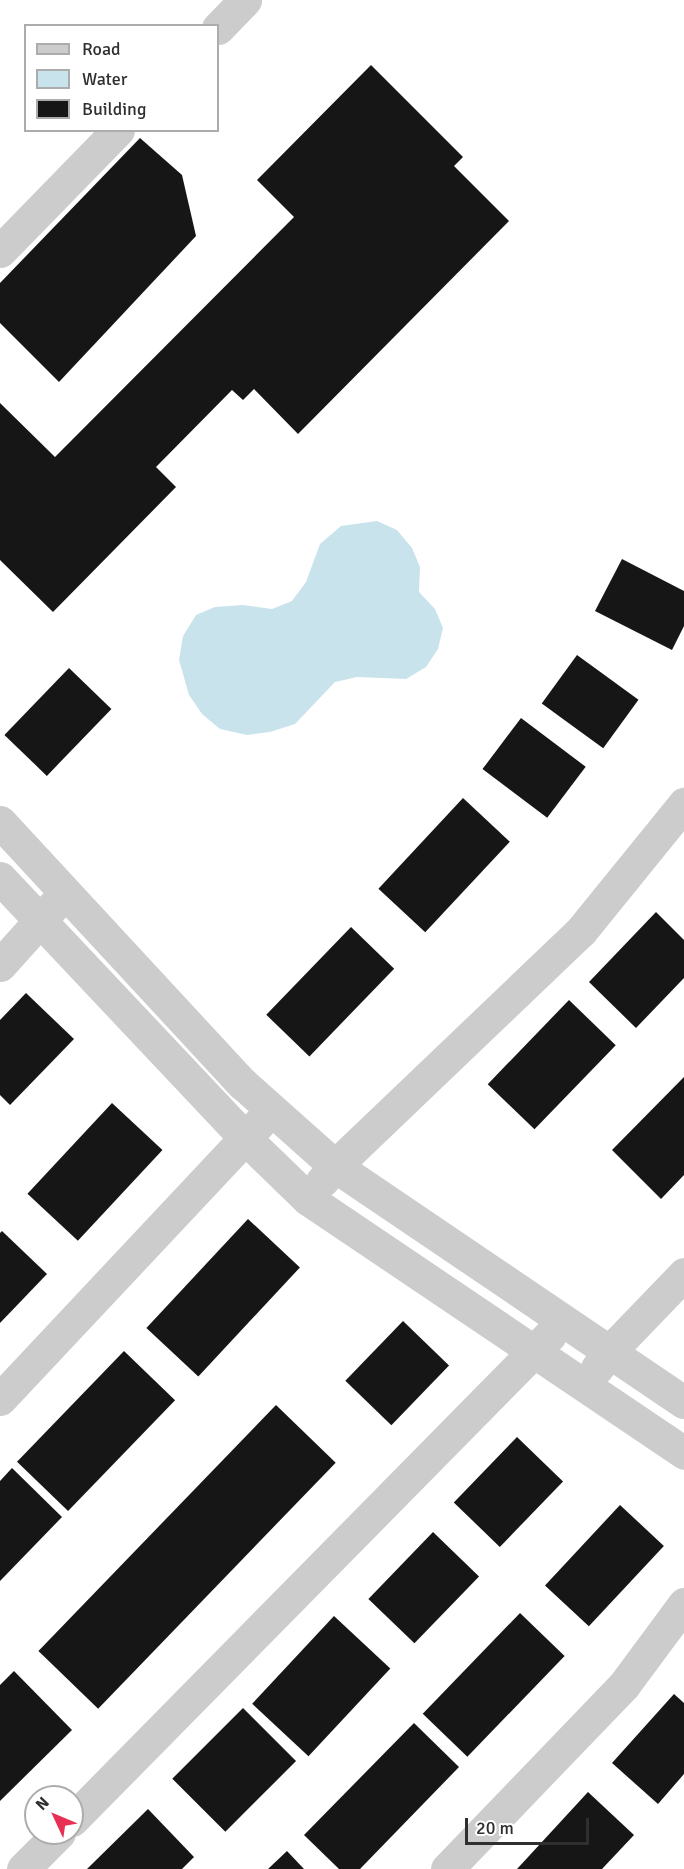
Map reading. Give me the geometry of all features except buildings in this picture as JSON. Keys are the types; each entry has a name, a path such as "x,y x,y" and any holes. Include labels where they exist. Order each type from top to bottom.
{"street":[{"path":"219,27 245,0"},
{"path":"0,251 116,132"},
{"path":"308,1199 335,1166 581,931 684,804"},
{"path":"0,822 243,1084 335,1166 684,1402"},
{"path":"0,878 246,1139 308,1199 684,1453"},
{"path":"0,965 65,892"},
{"path":"0,1399 246,1139 271,1109"},
{"path":"585,1384 610,1351 684,1274"},
{"path":"84,1808 564,1320"},
{"path":"447,1869 624,1685 684,1604"},
{"path":"23,1869 47,1845"}],"water":[{"path":"377,521 397,530 412,548 420,567 419,592 435,609 443,628 438,649 426,667 406,679 357,677 335,682 295,724 270,732 247,735 220,729 202,714 189,695 179,660 183,636 196,615 215,607 243,605 272,609 292,601 306,582 320,544 341,526"}]}
